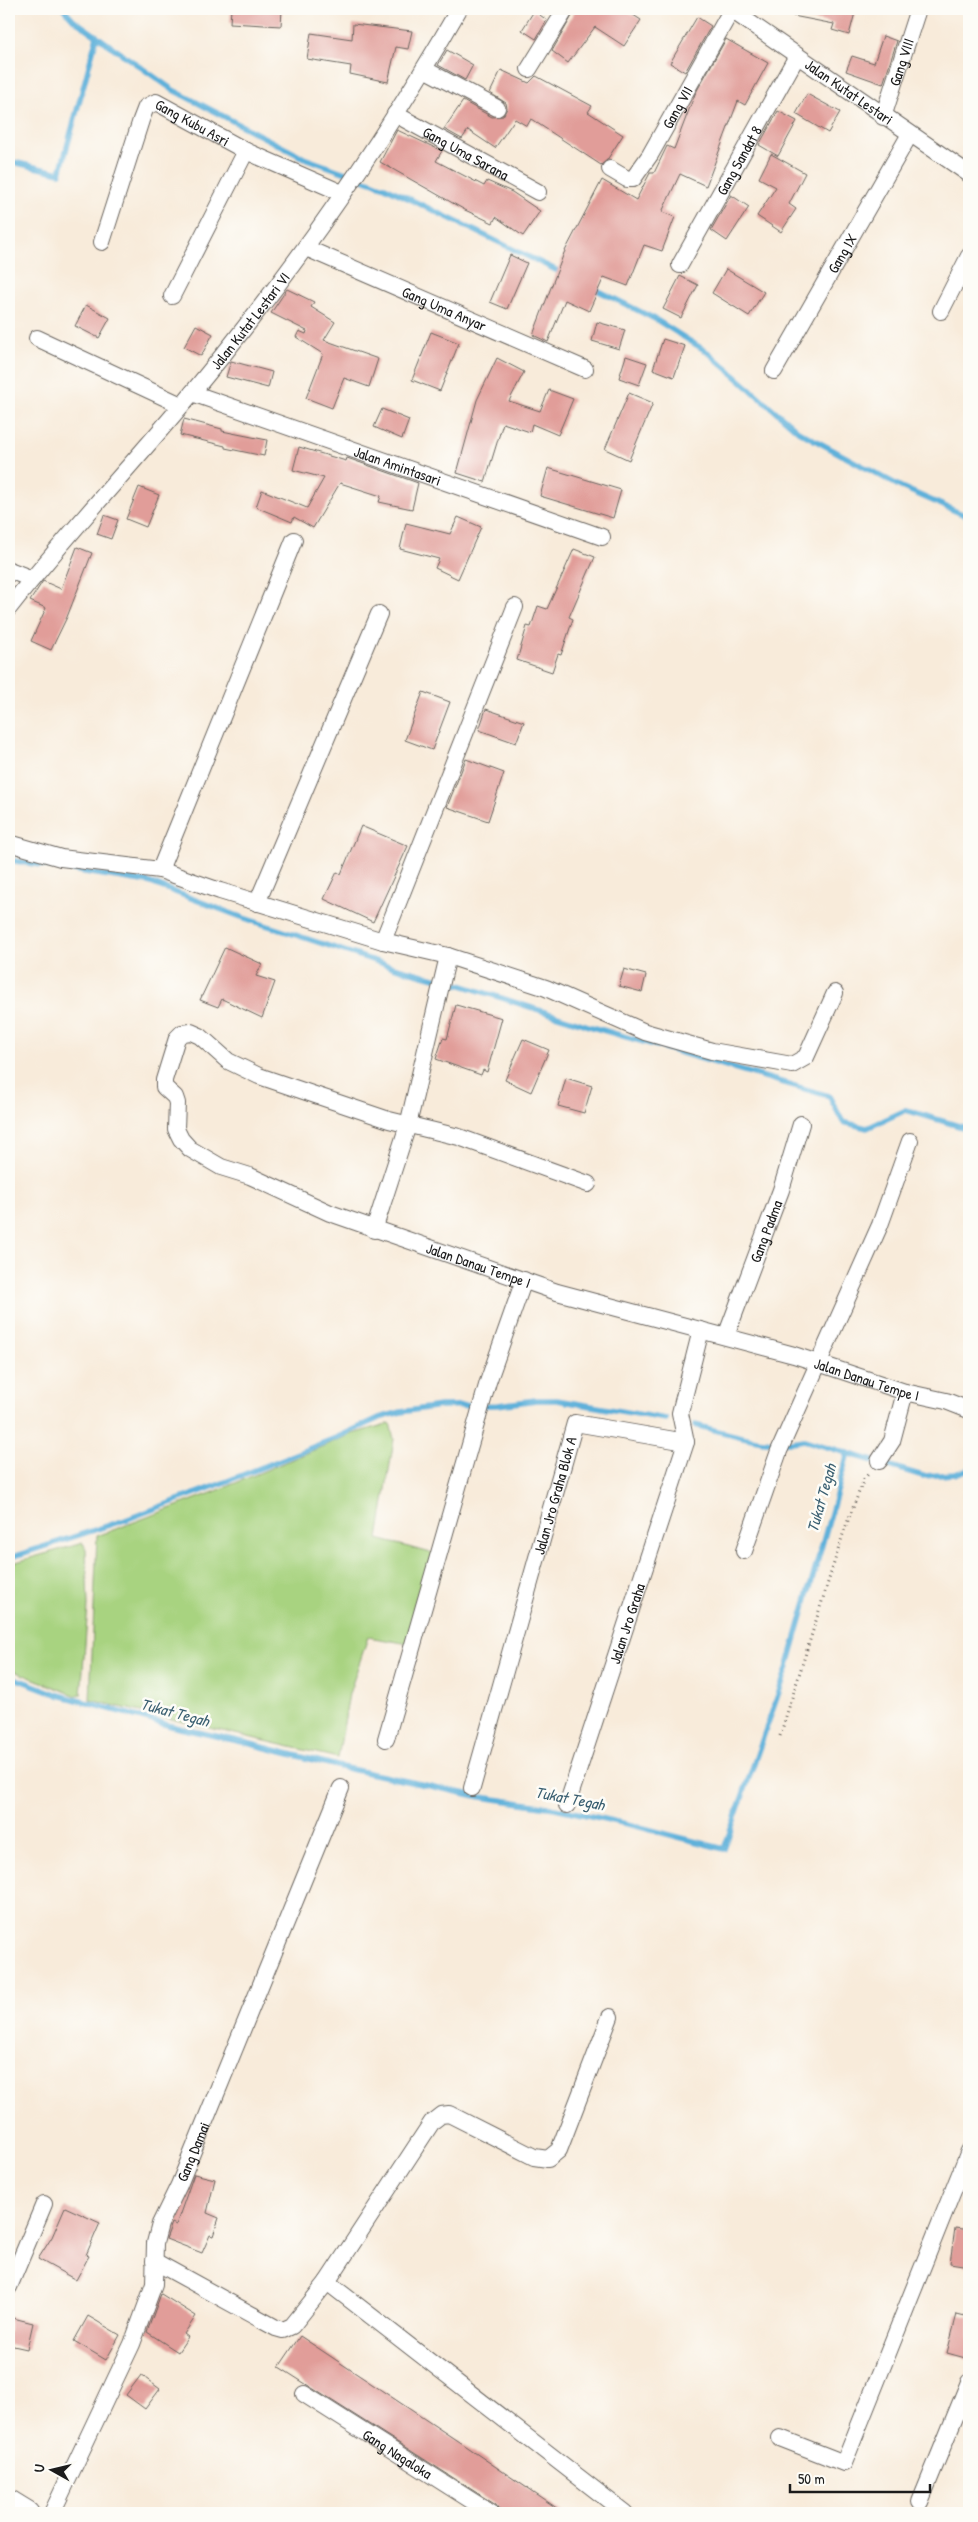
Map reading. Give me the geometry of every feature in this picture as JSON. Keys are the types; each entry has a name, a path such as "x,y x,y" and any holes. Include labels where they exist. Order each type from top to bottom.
{"street":[{"name":"Jalan Kutat Lestari VI","path":"9,608 186,399 306,248 424,69 459,9"},
{"path":"529,69 566,9"},
{"name":"Jalan Kutat Lestari","path":"731,9 883,117 969,174"},
{"name":"Gang VII","path":"610,169 627,179 633,179 636,176 731,9"},
{"name":"Gang VIII","path":"883,117 918,9"},
{"name":"Gang Sandat 8","path":"680,265 797,56"},
{"path":"424,69 497,108"},
{"name":"Gang Kubu Asri","path":"102,242 146,107 156,102 246,151 345,189"},
{"name":"Gang Uma Sarana","path":"395,114 538,192"},
{"name":"Gang IX","path":"774,371 910,134"},
{"path":"172,296 246,151"},
{"name":"Gang Uma Anyar","path":"306,248 584,369"},
{"path":"941,311 969,256"},
{"name":"Jalan Amintasari","path":"36,338 186,399 602,537"},
{"path":"160,870 294,540"},
{"path":"9,570 32,579"},
{"path":"383,941 515,607"},
{"path":"257,902 379,614"},
{"path":"9,843 29,851 61,858 160,870 447,962 546,988 645,1032 712,1051 792,1065 806,1057 835,993"},
{"path":"374,1230 408,1125 447,962"},
{"name":"Jalan Danau Tempe I","path":"408,1125 240,1068 218,1054 200,1036 191,1032 182,1033 177,1038 164,1087 175,1097 177,1103 176,1129 181,1140 190,1149 221,1167 250,1176 330,1213 374,1230 594,1303 726,1336 820,1363 905,1392 946,1401 969,1410"},
{"name":"Gang Padma","path":"726,1336 781,1190 800,1124"},
{"path":"408,1125 459,1137 588,1184"},
{"path":"744,1551 779,1451 820,1363 880,1225 910,1141"},
{"path":"386,1739 488,1382 524,1280"},
{"path":"686,1442 680,1413 702,1330"},
{"path":"879,1461 892,1440 905,1392"},
{"name":"Jalan Jro Graha Blok A","path":"472,1788 575,1423 686,1442"},
{"name":"Jalan Jro Graha","path":"567,1805 686,1442"},
{"name":"Gang Damai","path":"52,2513 132,2344 154,2284 155,2243 160,2224 179,2185 340,1788"},
{"path":"154,2261 276,2328 283,2330 292,2326 327,2282 432,2122 441,2115 449,2114 534,2157 548,2159 559,2150 610,2017"},
{"path":"780,2438 844,2463 969,2150"},
{"path":"9,2287 44,2204"},
{"path":"327,2282 624,2513"},
{"path":"920,2502 969,2382"},
{"name":"Gang Nagaloka","path":"304,2394 491,2513"}],"path":[{"path":"780,1736 844,1532 864,1479"}],"green space":[{"path":"390,1423 394,1439 378,1539 435,1554 409,1644 368,1637 349,1694 338,1758 90,1700 97,1536 214,1492 352,1434"},
{"path":"83,1543 86,1549 88,1606 81,1695 77,1696 9,1669 9,1564"}],"building":[{"path":"231,9 282,9 281,26 230,23"},
{"path":"576,9 624,9 641,20 624,46 595,27 568,63 552,51"},
{"path":"793,9 856,9 849,35 832,30 834,24 793,16"},
{"path":"534,11 547,20 536,39 522,30"},
{"path":"697,17 711,26 685,72 670,63"},
{"path":"353,24 412,31 408,49 396,47 388,82 350,74 351,66 307,59 311,33 352,39"},
{"path":"883,36 897,41 883,84 846,71 852,56 874,63"},
{"path":"726,39 768,63 745,105 738,101 706,186 680,174 662,212 675,217 662,251 644,245 628,286 604,277 589,311 565,300 548,342 533,335 564,253 602,180 636,200 650,173 654,173 667,146 674,149 695,94"},
{"path":"447,50 473,65 465,80 438,65"},
{"path":"501,70 529,83 536,76 592,106 588,112 623,135 607,160 601,165 531,119 527,126 515,119 495,148 468,130 462,139 444,129 463,101 492,117 503,116 507,108 506,103 490,93"},
{"path":"807,94 840,112 828,133 796,114"},
{"path":"778,111 797,121 778,156 759,145"},
{"path":"397,130 442,151 436,161 484,186 487,181 512,192 540,211 523,236 496,217 493,223 465,210 380,162"},
{"path":"771,154 805,173 789,204 796,209 781,232 757,216 776,187 759,178"},
{"path":"731,195 749,207 727,241 711,230"},
{"path":"510,255 527,263 507,309 490,302"},
{"path":"726,269 764,292 749,316 712,293"},
{"path":"680,276 698,285 681,318 663,309"},
{"path":"287,289 314,302 311,307 335,322 324,340 378,359 369,387 344,378 332,408 306,398 323,354 296,337 299,331 306,334 307,331 271,313"},
{"path":"86,305 110,318 99,338 75,326"},
{"path":"597,322 625,330 619,349 592,341"},
{"path":"196,325 213,334 201,356 184,347"},
{"path":"431,332 459,343 440,391 412,380"},
{"path":"663,339 685,346 674,377 653,369"},
{"path":"626,356 647,363 639,385 619,378"},
{"path":"497,358 524,372 509,401 540,411 549,390 573,399 558,435 532,424 530,432 503,423 485,482 457,473 477,400"},
{"path":"231,361 272,372 268,388 226,377"},
{"path":"629,393 653,403 629,460 605,449"},
{"path":"382,409 409,420 402,439 374,427"},
{"path":"184,419 222,429 222,431 267,440 264,456 225,448 225,446 180,435"},
{"path":"299,447 346,461 347,458 418,483 412,509 379,502 381,496 340,483 313,528 294,517 292,522 256,507 262,490 307,508 324,478 293,470"},
{"path":"548,468 621,490 613,518 540,496"},
{"path":"139,487 159,495 146,527 126,519"},
{"path":"104,515 118,520 111,539 97,534"},
{"path":"458,517 481,527 458,579 435,568 439,559 400,549 406,523 450,534"},
{"path":"77,547 92,553 67,617 51,650 31,641 46,608 30,601 43,581 61,589"},
{"path":"574,549 595,557 569,617 573,619 561,655 558,654 552,672 517,660 527,626 531,627 538,606 547,609"},
{"path":"423,692 450,702 432,750 405,740"},
{"path":"486,709 524,722 516,743 479,730"},
{"path":"466,759 504,773 488,821 447,807"},
{"path":"361,826 408,846 373,922 324,899 337,872 341,874"},
{"path":"225,947 262,964 256,976 275,982 262,1018 222,999 218,1007 200,1000"},
{"path":"624,969 646,975 642,992 619,986"},
{"path":"456,1005 502,1018 487,1072 483,1070 481,1075 436,1059 443,1038 447,1039"},
{"path":"523,1039 549,1050 531,1092 505,1080"},
{"path":"566,1078 592,1086 584,1113 558,1106"},
{"path":"194,2174 215,2179 207,2213 219,2218 213,2236 210,2235 202,2253 166,2239 172,2223 176,2225"},
{"path":"65,2207 100,2223 86,2255 89,2256 76,2280 38,2259 52,2237"},
{"path":"955,2228 969,2230 969,2266 950,2263"},
{"path":"161,2294 196,2316 184,2334 188,2337 178,2352 147,2332"},
{"path":"957,2314 969,2317 969,2359 947,2353"},
{"path":"88,2316 120,2335 106,2360 74,2341"},
{"path":"9,2317 33,2323 27,2349 9,2345"},
{"path":"300,2336 564,2513 501,2513 496,2505 279,2367"},
{"path":"141,2375 160,2389 145,2409 126,2395"}],"waterway":[{"path":"64,9 74,20 173,90 304,158 385,187 562,273"},
{"path":"9,161 60,173 97,36"},
{"path":"593,288 655,319 709,353 798,431 901,487 969,517"},
{"path":"9,860 148,882 241,917 393,967 461,985 592,1027 829,1096 843,1122 867,1128 906,1110 969,1129"},
{"path":"9,1558 125,1520 338,1437 379,1418 401,1412 440,1406 498,1405 536,1400 557,1400 666,1419"},
{"path":"695,1425 763,1441 791,1442 804,1440 923,1476 955,1474 969,1469"},
{"name":"Tukat Tegah","path":"9,1676 59,1695 175,1727 341,1767 481,1797 555,1808 636,1826 724,1849 787,1669 848,1453"}]}
